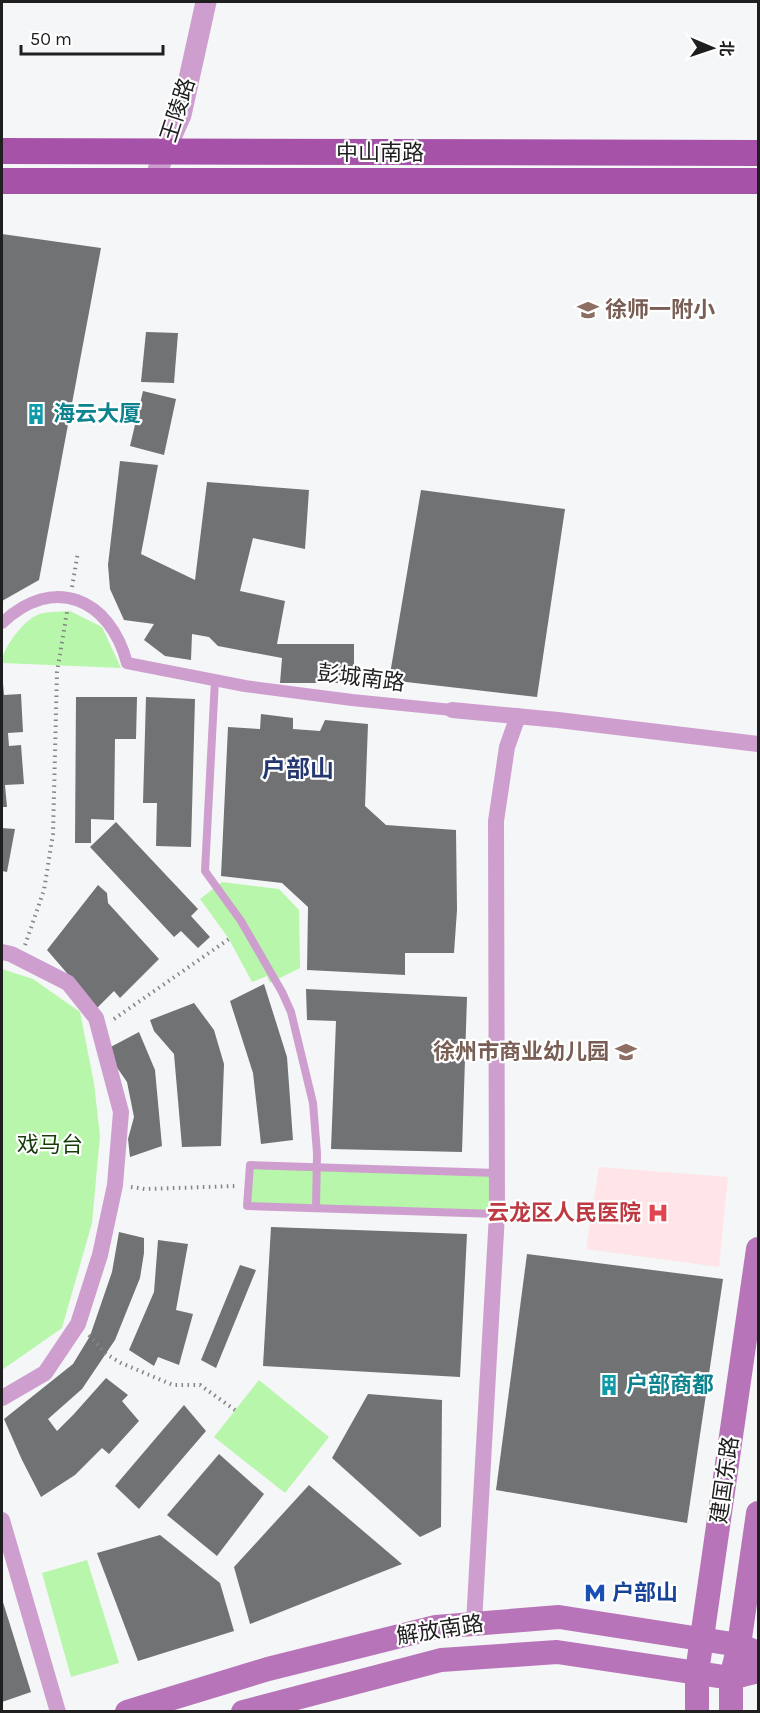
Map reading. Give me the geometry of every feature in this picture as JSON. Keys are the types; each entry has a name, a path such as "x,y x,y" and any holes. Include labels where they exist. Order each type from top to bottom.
{"main road":[{"name":"中山南路","path":"2,151 759,153"},
{"name":"中山南路","path":"2,181 759,181"},
{"name":"建国东路","path":"697,1712 696,1672 759,1249"},
{"name":"建国东路","path":"731,1712 731,1678 749,1649 759,1513"},
{"name":"解放南路","path":"128,1712 268,1669 436,1627 474,1623 559,1617 701,1639 749,1649"},
{"name":"解放南路","path":"243,1712 277,1701 441,1660 558,1652 731,1678 759,1671"}],"street":[{"name":"王陵路","path":"154,182 181,115 206,2"},
{"path":"2,623 13,612 45,598 64,596 69,598"},
{"name":"彭城南路","path":"69,598 85,603 110,623 123,645 127,663 215,680 352,700 518,716 759,744"},
{"path":"474,1623 497,1214 496,821 507,747 518,716"},
{"path":"2,952 20,958 68,983 96,1018 121,1112 115,1185 100,1255 78,1324 45,1373 2,1398"},
{"path":"2,1520 58,1712"}],"lane":[{"path":"215,680 205,871 241,921 291,1012 313,1103 317,1167 316,1209"},
{"path":"497,1173 250,1165 248,1186 248,1206 497,1214"}],"path":[{"path":"20,958 44,890 53,834 57,672 78,552"},
{"path":"99,1030 229,939"},
{"path":"145,1189 248,1186"},
{"path":"78,1324 106,1354 121,1363 173,1385 200,1385 235,1410"}],"shaded area":[{"name":"云龙区人民医院","path":"599,1167 728,1177 719,1267 586,1249"}],"green space":[{"path":"70,611 102,627 121,668 2,663 9,643 32,618 45,613"},
{"path":"222,882 279,889 299,910 300,968 270,983 267,976 252,982 229,939 200,899"},
{"name":"戏马台","path":"2,969 33,979 80,1012 94,1083 100,1136 92,1223 62,1328 2,1370"},
{"path":"250,1165 491,1173 489,1214 247,1206"},
{"path":"259,1380 329,1437 285,1493 214,1437"},
{"path":"87,1560 119,1663 71,1677 42,1573"}],"building":[{"name":"海云大厦","path":"2,234 101,248 39,580 2,601"},
{"path":"146,332 178,333 174,383 141,382"},
{"path":"143,391 176,399 164,455 130,446"},
{"path":"120,461 158,465 141,554 195,580 207,482 309,490 305,549 253,538 240,591 285,601 277,644 354,644 354,666 359,683 280,683 282,658 218,646 209,637 192,634 191,660 165,656 144,640 154,624 124,620 110,589 108,565"},
{"path":"421,490 565,509 537,697 389,680"},
{"path":"2,683 4,695 21,694 23,732 8,733 9,746 21,745 24,784 5,785 7,807 2,807"},
{"path":"76,697 137,697 136,739 115,739 114,820 91,819 91,843 75,843"},
{"path":"146,697 195,699 191,847 156,846 157,803 143,803"},
{"path":"261,714 293,718 293,729 320,731 325,720 368,724 365,806 386,825 456,830 457,910 454,953 405,953 405,975 307,970 308,907 282,883 221,876 228,727 260,729"},
{"path":"116,822 198,909 191,916 210,937 198,948 181,931 174,937 90,847"},
{"path":"2,828 15,829 7,872 2,871"},
{"path":"98,885 107,893 108,903 159,959 120,998 114,991 97,1008 47,950"},
{"path":"264,984 287,1057 293,1140 261,1144 253,1073 230,1001"},
{"path":"306,989 467,997 462,1152 331,1149 336,1021 307,1020"},
{"path":"194,1003 214,1030 224,1064 221,1146 182,1147 174,1054 154,1031 150,1020"},
{"path":"139,1032 155,1070 162,1146 130,1157 128,1139 134,1117 127,1082 105,1050"},
{"path":"271,1227 467,1234 460,1377 263,1366"},
{"path":"119,1232 144,1238 140,1278 115,1340 82,1389 48,1419 57,1431 106,1378 128,1395 122,1401 139,1421 109,1454 102,1448 75,1475 41,1497 4,1419 73,1364 90,1336 112,1272"},
{"path":"158,1240 188,1244 176,1310 193,1314 179,1365 158,1357 154,1366 129,1350 154,1292"},
{"name":"户部商都","path":"527,1254 723,1279 687,1523 496,1490"},
{"path":"240,1265 256,1270 216,1368 201,1360"},
{"path":"368,1394 442,1400 441,1527 420,1537 332,1458"},
{"path":"184,1405 206,1431 139,1509 115,1486"},
{"path":"219,1454 264,1494 217,1556 167,1515"},
{"path":"309,1485 402,1564 250,1624 234,1567"},
{"path":"160,1535 220,1583 234,1631 138,1661 97,1553"},
{"path":"2,1599 31,1692 2,1702"}],"place":[{"name":"徐师一附小","path":"588,310"},
{"name":"海云大厦","path":"36,414"},
{"name":"徐州市商业幼儿园","path":"626,1052"},
{"name":"云龙区人民医院","path":"658,1213"},
{"name":"户部商都","path":"609,1385"},
{"name":"户部山","path":"595,1593"}],"district":[{"name":"户部山","path":"298,769"}]}
